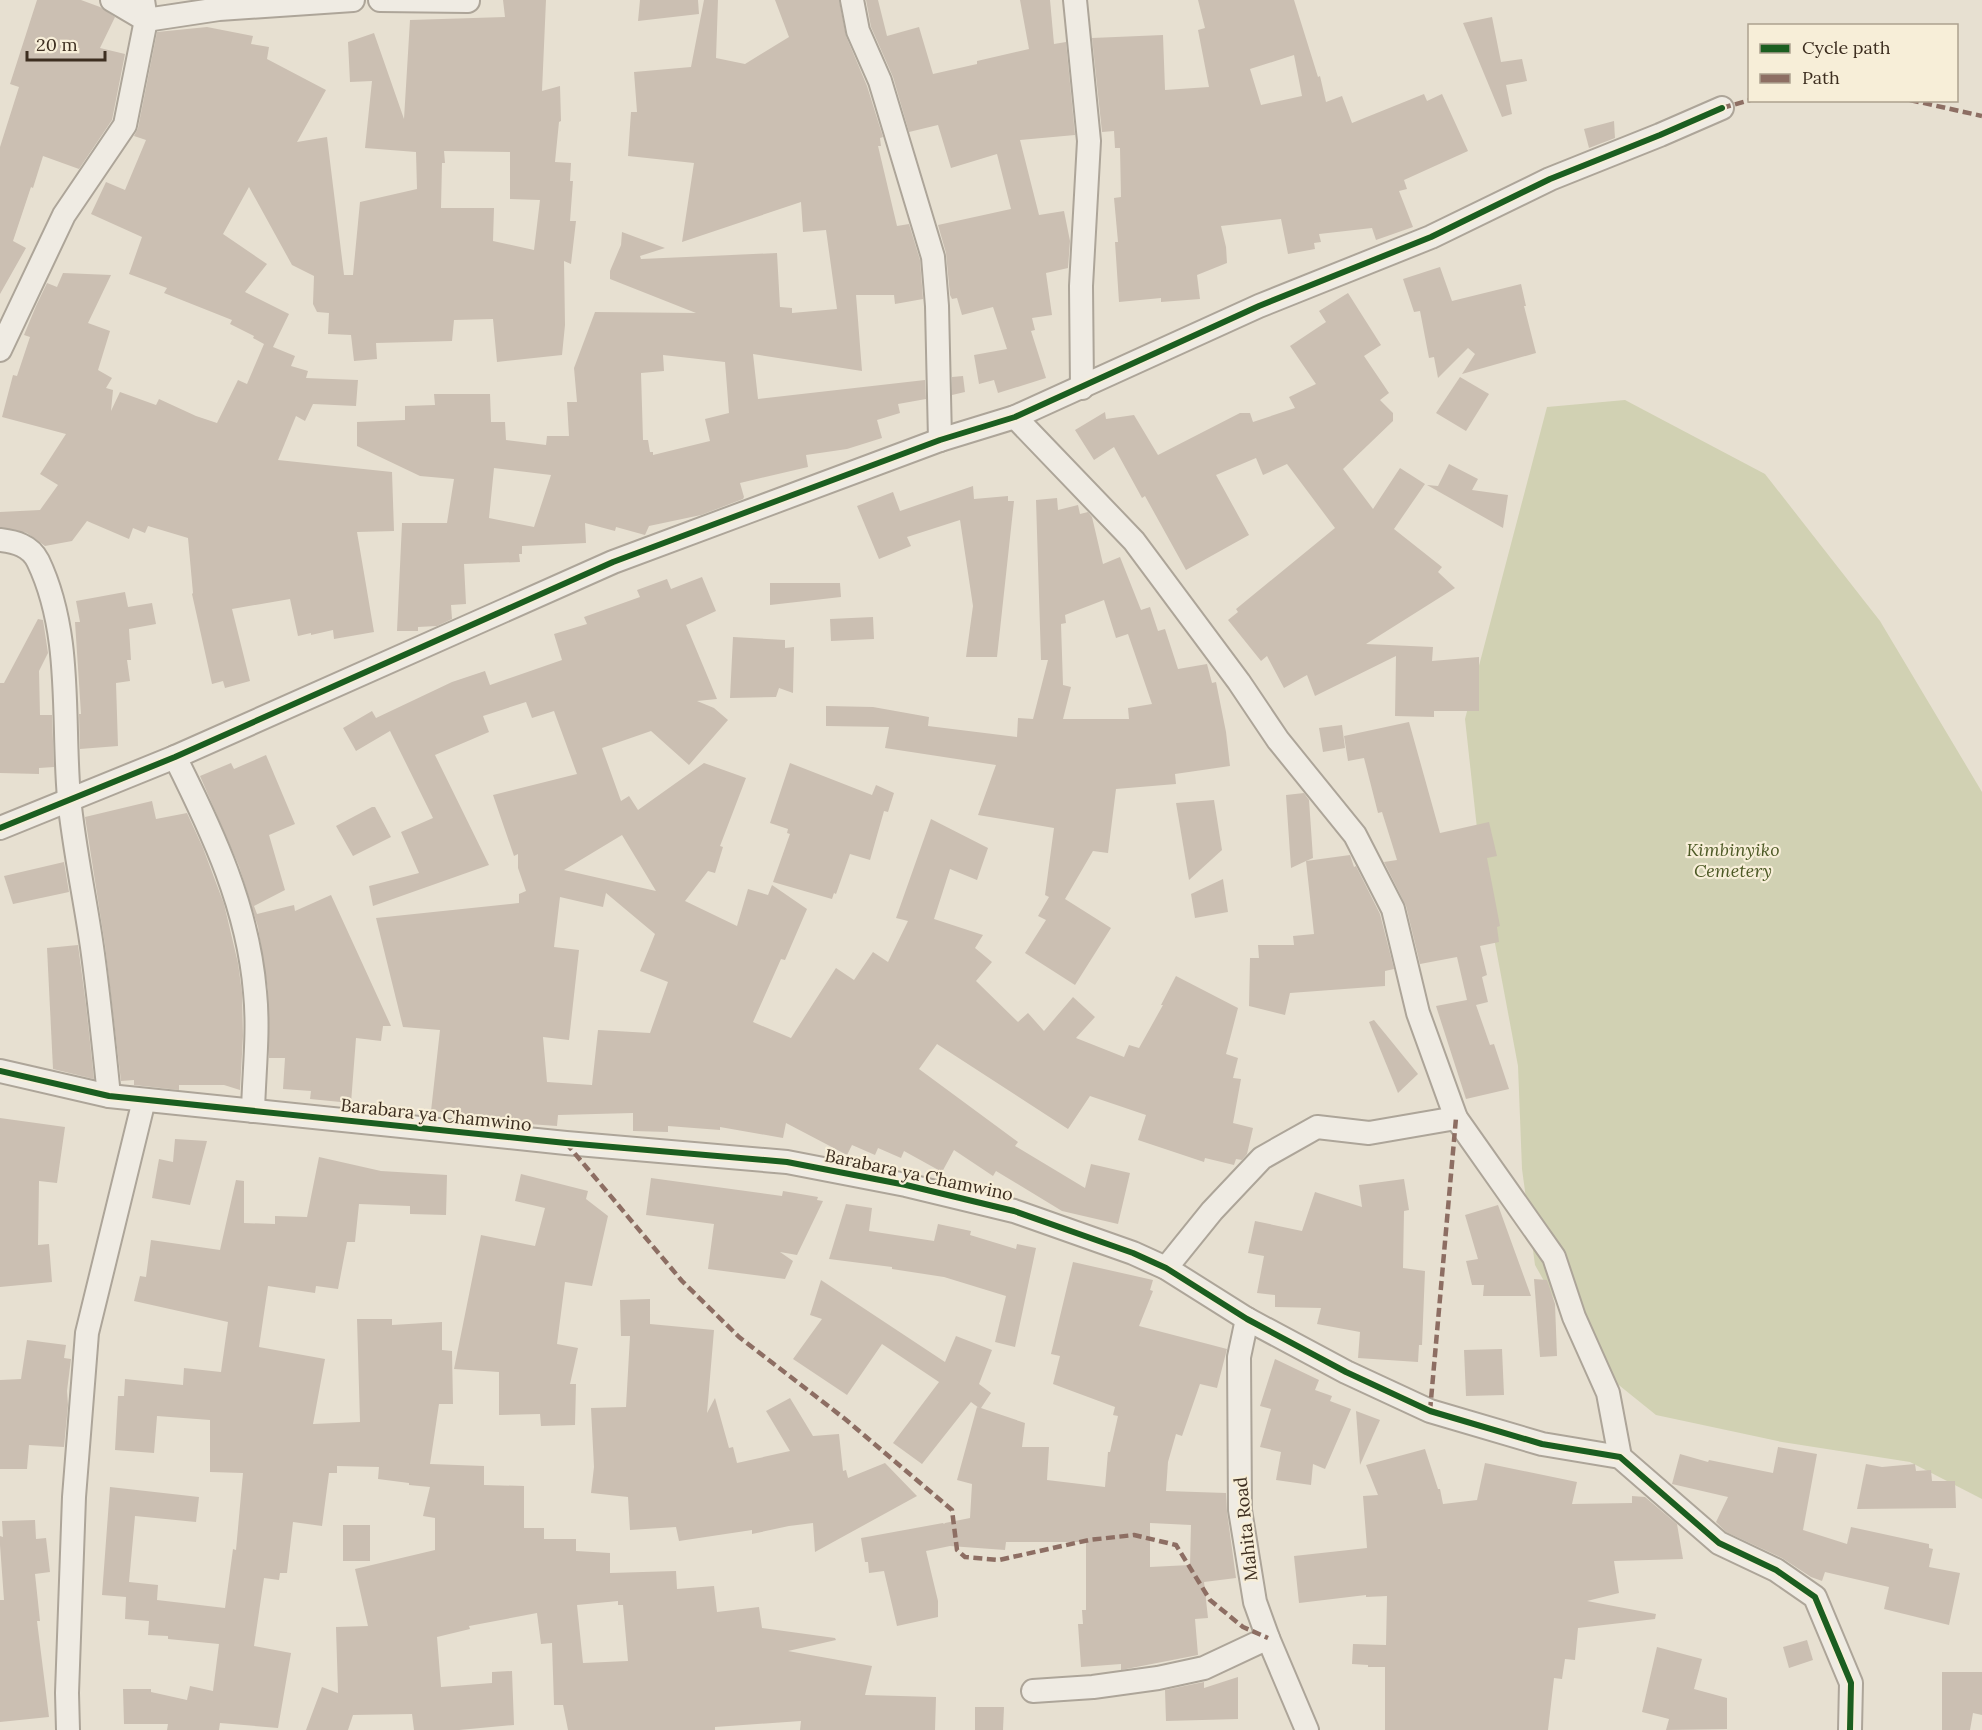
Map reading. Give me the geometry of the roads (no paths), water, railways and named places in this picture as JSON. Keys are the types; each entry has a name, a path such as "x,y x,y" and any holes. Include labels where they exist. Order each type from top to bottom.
{"street":[{"path":"112,0 144,10 219,9 353,0"},
{"path":"380,0 468,2"},
{"path":"852,0 858,31 880,81 933,257 937,306 940,440"},
{"path":"1075,0 1089,141 1081,286 1082,388"},
{"path":"0,350 64,215 125,125 144,10"},
{"path":"0,828 175,757 613,562 940,440 1016,417 1259,306 1431,237 1550,179 1722,108"},
{"path":"1016,417 1134,541 1239,682 1278,740 1355,835 1393,909 1418,1013 1456,1118 1554,1257 1574,1317 1608,1393 1620,1457 1719,1543 1776,1570 1815,1597 1851,1683 1850,1730"},
{"path":"0,540 15,542 29,549 37,559 54,602 62,648 69,799 92,950 110,1096"},
{"path":"175,757 220,850 237,895 249,943 256,994 253,1111"},
{"name":"Barabara ya Chamwino","path":"0,1071 110,1096 566,1143 787,1162 906,1185 1014,1211 1133,1253 1166,1268 1247,1319 1346,1372 1430,1411 1542,1444 1620,1457"},
{"path":"68,1730 67,1682 74,1497 87,1333 144,1100"},
{"path":"1166,1268 1212,1211 1262,1158 1317,1127 1369,1133 1456,1118"},
{"name":"Mahita Road","path":"1247,1319 1239,1357 1240,1510 1255,1602 1307,1730"},
{"path":"1034,1691 1093,1687 1204,1668 1268,1638"}],"park label":[{"name":"Kimbinyiko Cemetery","path":"1733,860"}]}
